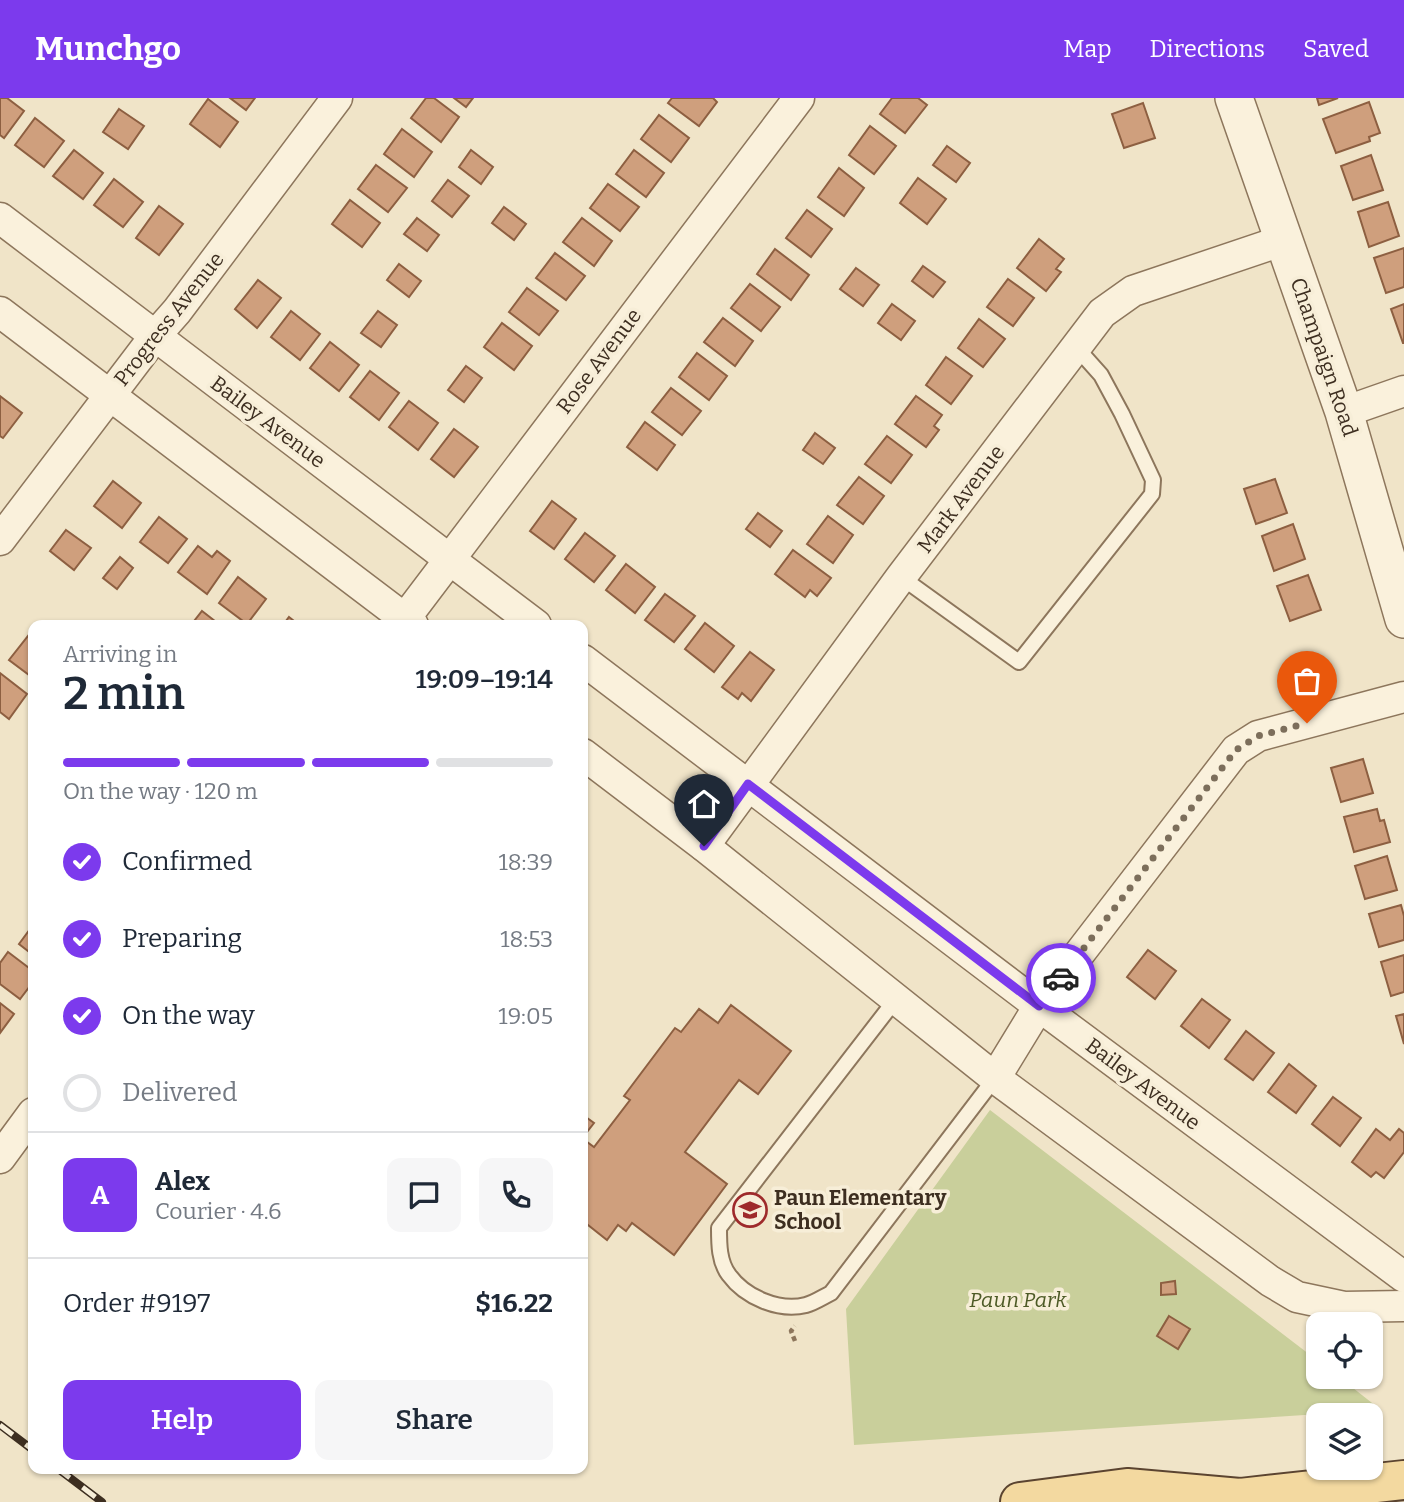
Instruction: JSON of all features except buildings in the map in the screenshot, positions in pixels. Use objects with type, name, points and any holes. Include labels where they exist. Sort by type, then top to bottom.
[{"type":"main road","points":[[1020,1502],[1127,1488],[1234,1500],[1388,1488]]},
{"type":"street","name":"Progress Avenue","points":[[0,540],[337,98]]},
{"type":"street","name":"Rose Avenue","points":[[408,620],[449,560],[799,98]]},
{"type":"street","name":"Champaign Road","points":[[1234,98],[1344,412],[1404,619]]},
{"type":"street","name":"Bailey Avenue","points":[[0,218],[529,620]]},
{"type":"street","name":"Mark Avenue","points":[[704,846],[901,577],[1102,313],[1133,291],[1284,240]]},
{"type":"street","points":[[0,312],[402,620]]},
{"type":"street","points":[[1344,412],[1404,391]]},
{"type":"street","name":"Bailey Avenue","points":[[588,664],[1039,1006],[1404,1277]]},
{"type":"street","points":[[995,1078],[1039,1006],[1236,750],[1258,736],[1404,697]]},
{"type":"street","points":[[588,758],[704,846],[995,1078],[1270,1281],[1297,1297],[1344,1307],[1404,1306]]},
{"type":"street","points":[[0,1158],[28,1120]]},
{"type":"lane","points":[[901,577],[1019,662],[1152,494],[1153,480],[1122,414],[1101,375],[1076,347]]},
{"type":"lane","points":[[896,999],[719,1228],[720,1254],[728,1274],[750,1295],[768,1303],[807,1305],[831,1293],[995,1078]]},
{"type":"green space","name":"Paun Park","points":[[990,1110],[1306,1352],[1306,1389],[1354,1389],[1372,1403],[1306,1403],[1306,1415],[854,1445],[846,1309]]},
{"type":"railway","points":[[0,1425],[28,1446]]},
{"type":"railway","points":[[65,1474],[102,1502]]},
{"type":"way so far","points":[[1061,978],[1236,750],[1258,736],[1307,723]]},
{"type":"place","name":"Paun Elementary School","points":[[750,1210]]},
{"type":"route","points":[[704,846],[748,784],[1039,1006],[1061,978]]}]
